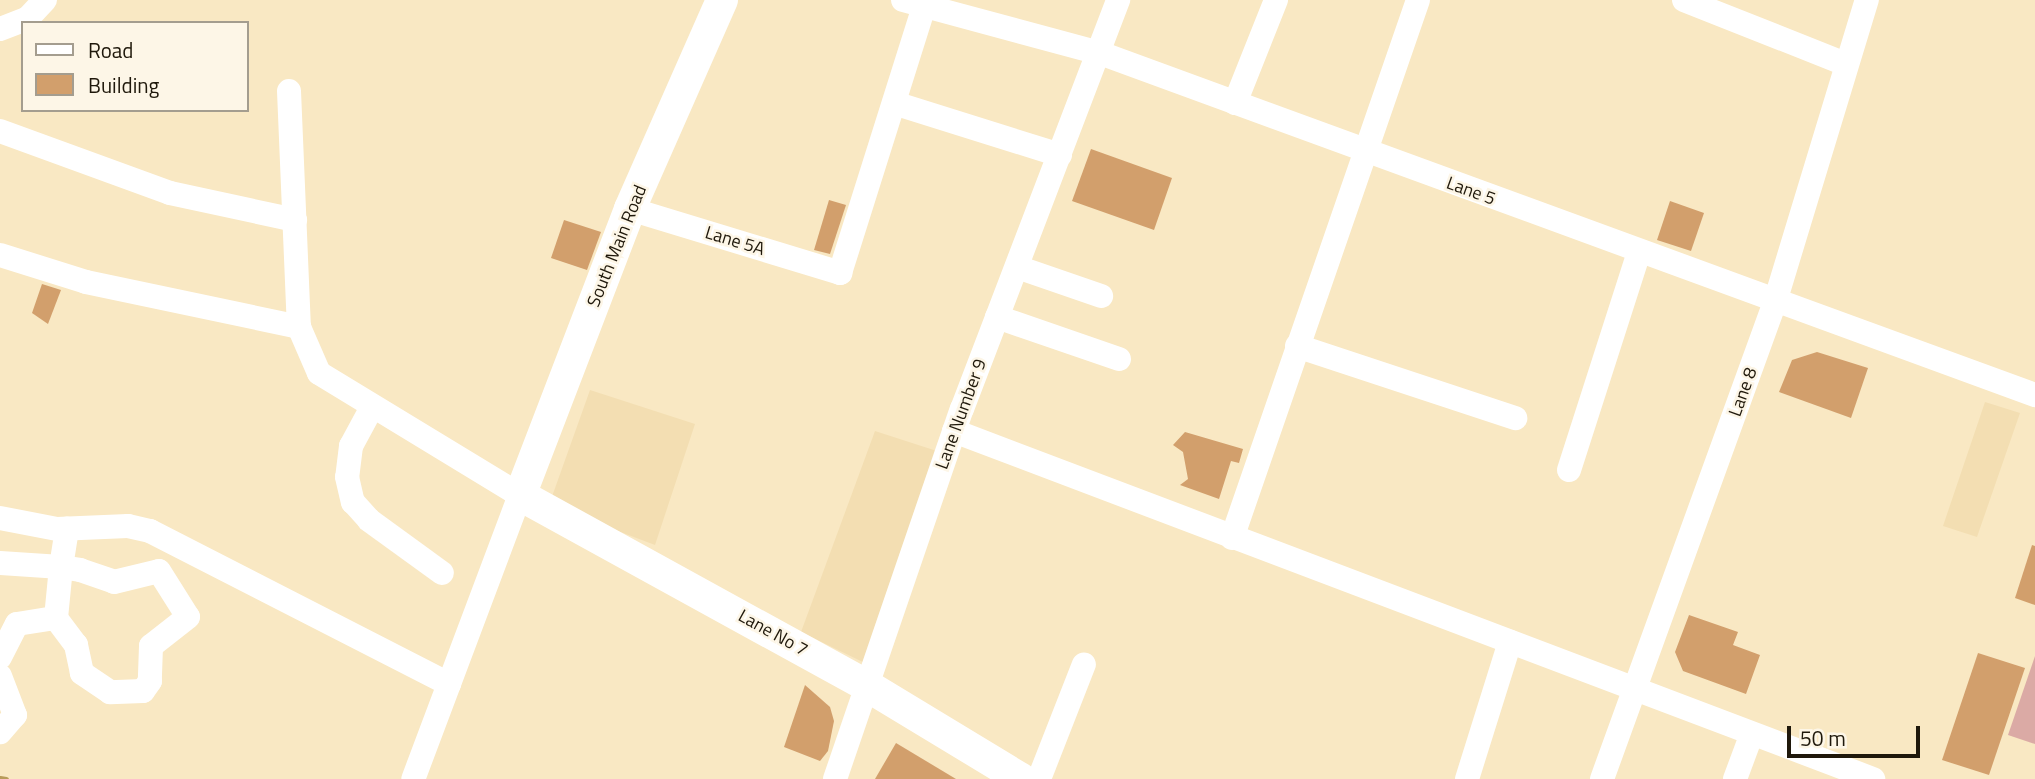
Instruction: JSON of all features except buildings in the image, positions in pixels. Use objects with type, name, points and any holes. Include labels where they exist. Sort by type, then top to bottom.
[{"type":"main road","name":"South Main Road","points":[[520,495],[630,209],[722,0]]},
{"type":"main road","name":"Lane No 7","points":[[520,495],[866,685],[1021,779]]},
{"type":"street","points":[[0,29],[28,18],[45,0]]},
{"type":"street","name":"Lane Number 9","points":[[835,779],[954,431],[1118,0]]},
{"type":"street","points":[[1235,103],[1276,0]]},
{"type":"street","points":[[1232,538],[1363,152],[1418,0]]},
{"type":"street","points":[[1684,0],[1846,64]]},
{"type":"street","name":"Lane 8","points":[[1602,779],[1775,302],[1867,0]]},
{"type":"street","points":[[913,3],[894,103],[1060,155]]},
{"type":"street","name":"Lane 5","points":[[913,3],[1100,53],[1363,152],[2035,395]]},
{"type":"street","points":[[289,91],[299,327],[319,373],[371,409],[520,495],[413,779]]},
{"type":"street","name":"Lane 5A","points":[[630,209],[840,272],[894,103]]},
{"type":"street","points":[[0,131],[170,193],[295,220]]},
{"type":"street","points":[[1569,470],[1639,252]]},
{"type":"street","points":[[0,255],[98,285],[299,327]]},
{"type":"street","points":[[1017,268],[1101,296]]},
{"type":"street","points":[[998,317],[1119,359]]},
{"type":"street","points":[[1297,346],[1515,418]]},
{"type":"street","points":[[371,409],[351,446],[347,477],[353,502],[369,520],[442,573]]},
{"type":"street","points":[[954,431],[1232,538],[1636,687],[1751,736],[1873,779]]},
{"type":"street","points":[[0,518],[67,528],[128,526],[150,531],[449,684]]},
{"type":"street","points":[[0,563],[61,567],[114,582],[159,571],[188,617],[151,646],[148,687],[110,692],[82,673],[76,645],[56,618],[61,567],[67,528]]},
{"type":"street","points":[[0,657],[17,624],[56,618]]},
{"type":"street","points":[[1467,779],[1510,642]]},
{"type":"street","points":[[1039,779],[1084,664]]},
{"type":"street","points":[[0,676],[15,715],[0,732]]},
{"type":"street","points":[[1735,779],[1751,736]]},
{"type":"shaded area","points":[[590,390],[695,424],[655,545],[549,505]]},
{"type":"shaded area","points":[[1985,402],[2020,413],[1977,537],[1943,526]]},
{"type":"shaded area","points":[[875,431],[943,453],[869,665],[801,632]]},
{"type":"shaded area","points":[[2035,656],[2035,744],[2008,735]]},
{"type":"waterway","points":[[0,778],[6,779]]}]
